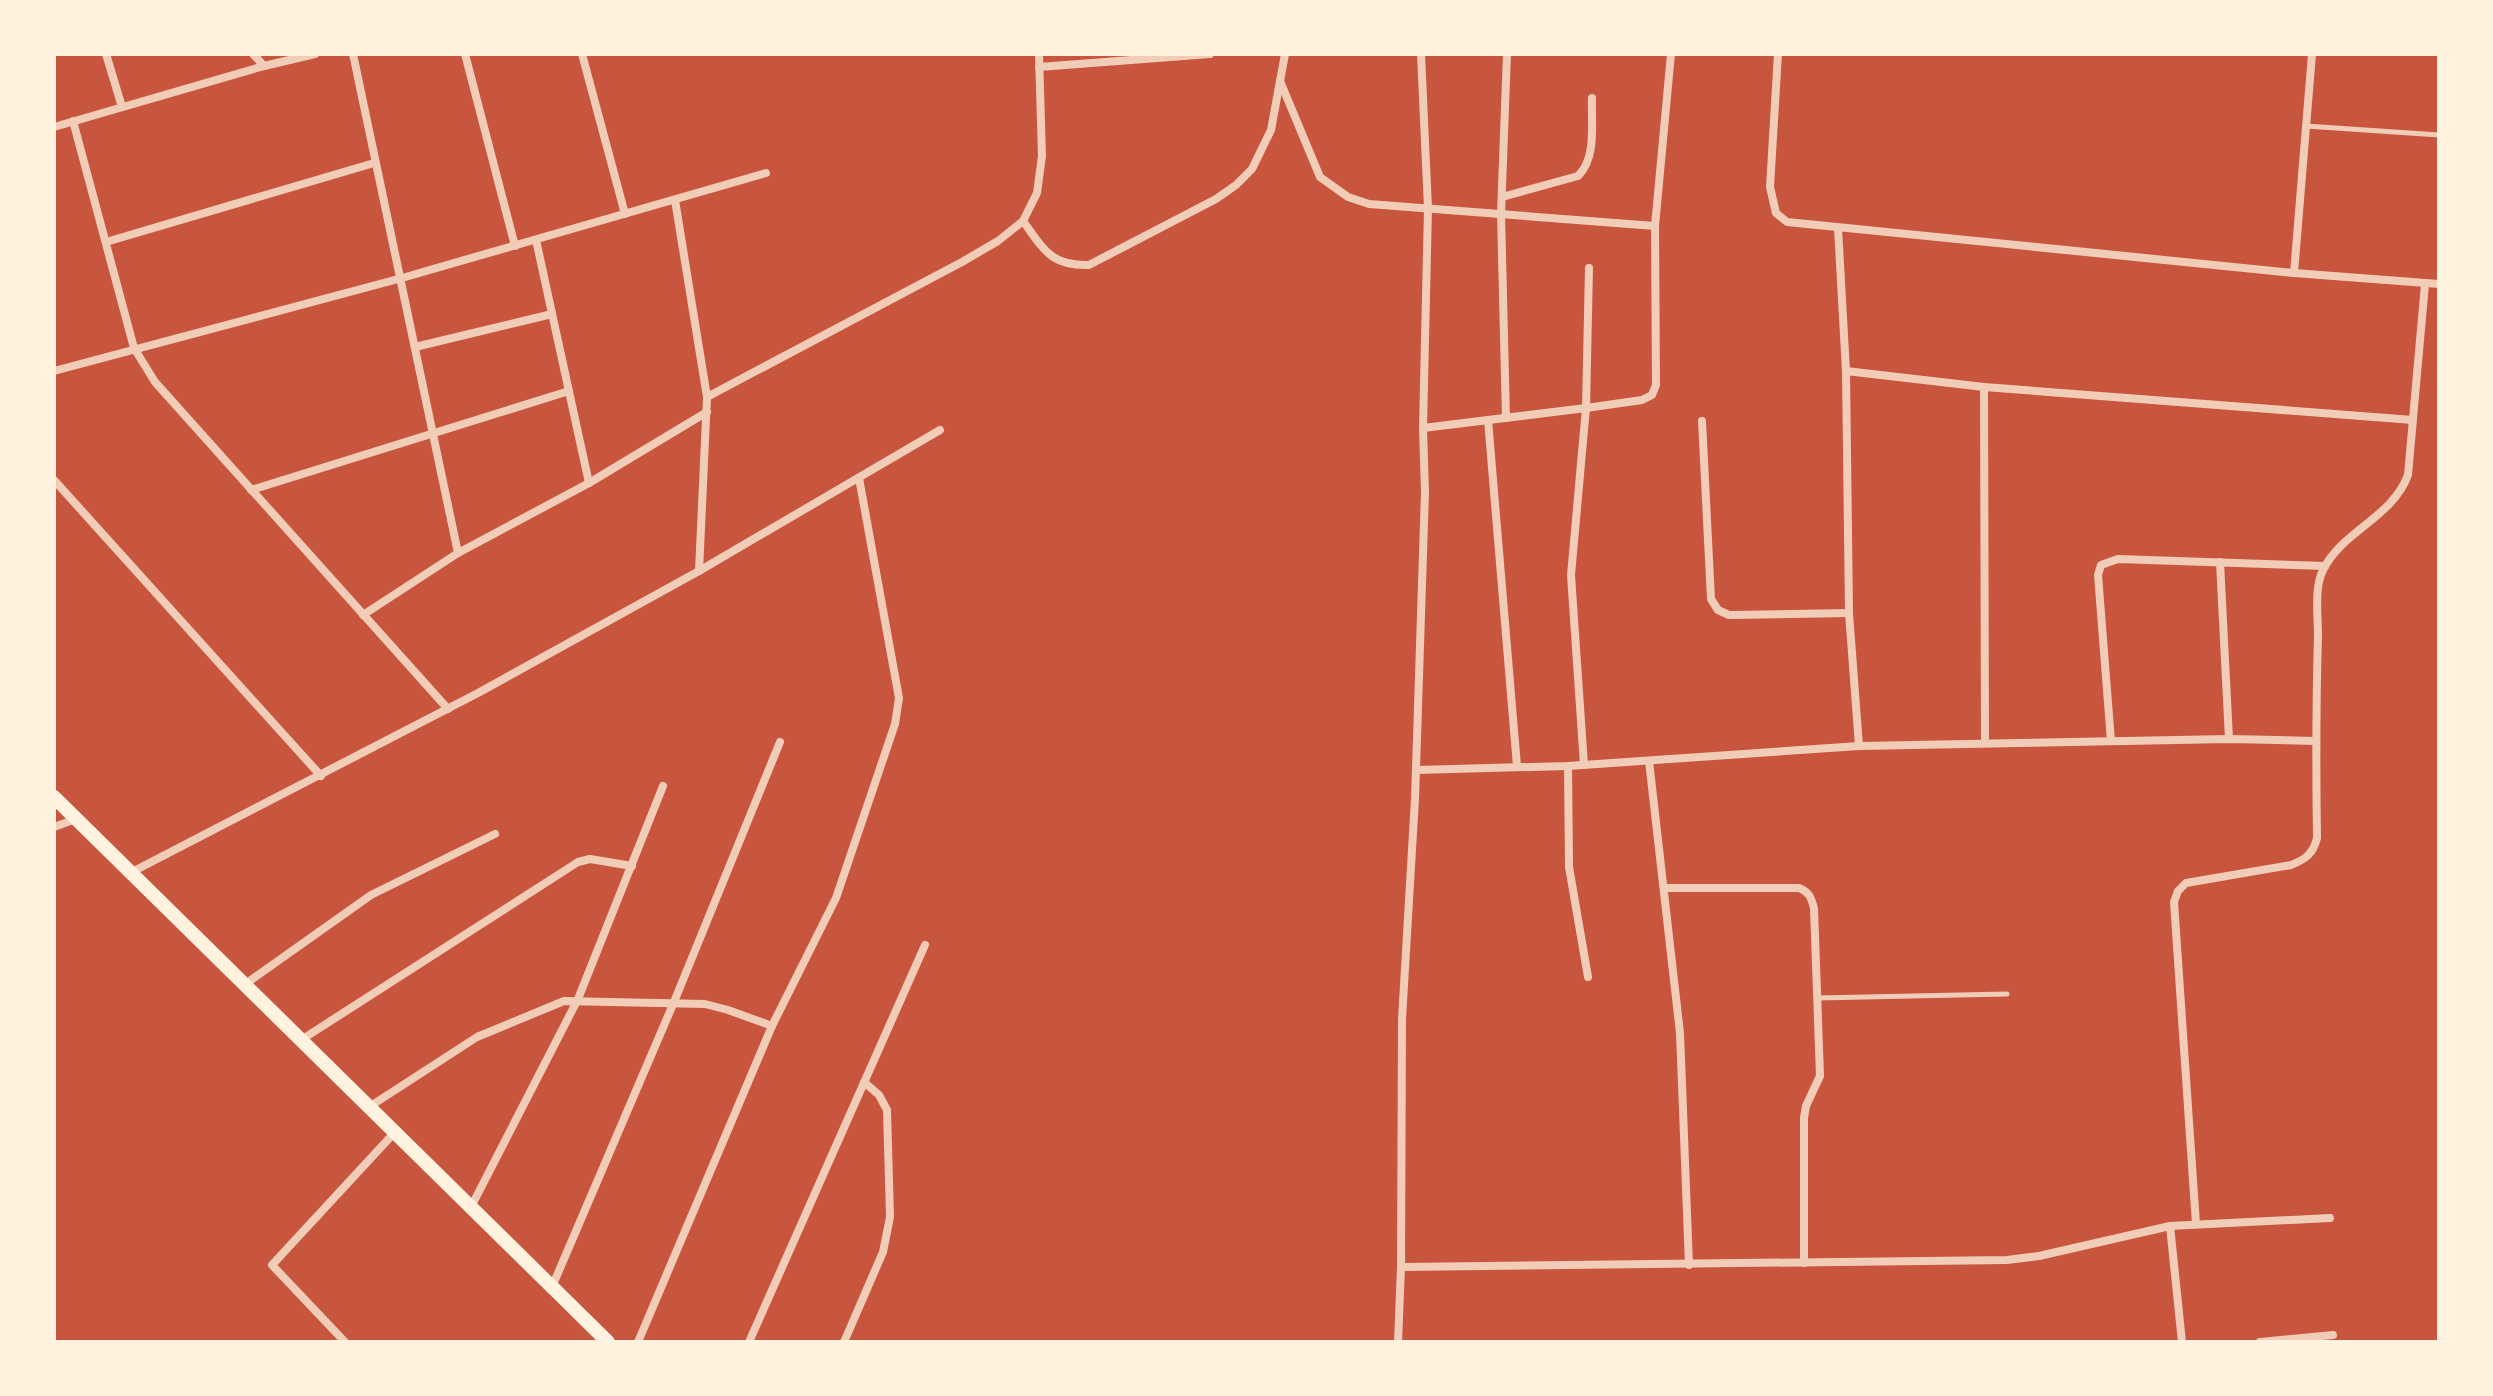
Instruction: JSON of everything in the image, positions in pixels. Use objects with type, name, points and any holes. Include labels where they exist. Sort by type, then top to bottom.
[{"type":"main road","points":[[54,797],[608,1342]]},
{"type":"street","points":[[106,54],[122,107]]},
{"type":"street","points":[[253,54],[264,66]]},
{"type":"street","points":[[54,127],[315,54]]},
{"type":"street","points":[[353,54],[458,553]]},
{"type":"street","points":[[465,54],[515,246]]},
{"type":"street","points":[[582,54],[625,214]]},
{"type":"street","points":[[707,397],[962,262],[998,241],[1023,221],[1037,193],[1042,156],[1039,54]]},
{"type":"street","points":[[1039,67],[1210,54]]},
{"type":"street","points":[[1023,221],[1043,249],[1066,265],[1089,265],[1216,199],[1252,169],[1264,149],[1271,130],[1285,54]]},
{"type":"street","points":[[1398,1342],[1402,1019],[1416,770],[1425,492],[1423,428],[1428,208],[1421,54]]},
{"type":"street","points":[[1506,418],[1501,214],[1507,54]]},
{"type":"street","points":[[1423,428],[1642,400],[1652,395],[1656,385],[1655,226],[1671,54]]},
{"type":"street","points":[[1778,54],[1770,187],[1776,213],[1787,222],[2294,273],[2439,284]]},
{"type":"street","points":[[2294,273],[2312,54]]},
{"type":"street","points":[[1280,80],[1320,177],[1357,201],[1655,226]]},
{"type":"street","points":[[1502,197],[1578,176],[1584,171],[1590,156],[1592,98]]},
{"type":"street","points":[[73,121],[134,348],[155,382],[448,709]]},
{"type":"street","points":[[106,242],[374,163]]},
{"type":"street","points":[[54,371],[402,278],[766,173]]},
{"type":"street","points":[[675,200],[707,397],[699,571]]},
{"type":"street","points":[[1838,228],[1846,371],[1849,613],[1859,746]]},
{"type":"street","points":[[536,240],[589,483]]},
{"type":"street","points":[[1584,765],[1571,575],[1586,408],[1589,268]]},
{"type":"street","points":[[2196,1224],[2174,902],[2178,891],[2186,883],[2291,865],[2305,860],[2314,850],[2317,838],[2315,741],[2319,580],[2333,555],[2393,502],[2403,489],[2408,475],[2425,284]]},
{"type":"street","points":[[415,347],[552,314]]},
{"type":"street","points":[[1846,371],[1984,387],[2413,420]]},
{"type":"street","points":[[1984,387],[1985,743]]},
{"type":"street","points":[[251,490],[569,391]]},
{"type":"street","points":[[363,615],[458,553],[589,483],[707,412]]},
{"type":"street","points":[[1488,420],[1517,766]]},
{"type":"street","points":[[1702,421],[1711,599],[1718,610],[1729,615],[1849,613]]},
{"type":"street","points":[[129,873],[448,709],[699,571],[940,430]]},
{"type":"street","points":[[638,1342],[772,1026],[836,898],[898,711],[899,698],[859,478]]},
{"type":"street","points":[[54,480],[321,776]]},
{"type":"street","points":[[2111,741],[2098,575],[2101,565],[2118,559],[2325,566]]},
{"type":"street","points":[[2220,562],[2229,739]]},
{"type":"street","points":[[1416,770],[1568,766],[1859,746],[2229,739],[2315,741]]},
{"type":"street","points":[[552,1287],[674,1002],[780,742]]},
{"type":"street","points":[[1649,761],[1680,1033],[1689,1265]]},
{"type":"street","points":[[1568,766],[1569,867],[1588,977]]},
{"type":"street","points":[[471,1207],[578,999],[663,786]]},
{"type":"street","points":[[54,827],[76,819]]},
{"type":"street","points":[[244,985],[371,895],[495,834]]},
{"type":"street","points":[[301,1040],[578,862],[590,859],[632,866]]},
{"type":"street","points":[[1664,888],[1799,888],[1807,891],[1814,908],[1820,1076],[1806,1106],[1804,1118],[1804,1263]]},
{"type":"street","points":[[749,1342],[925,945]]},
{"type":"street","points":[[369,1107],[477,1037],[554,1003],[578,999],[674,1002],[717,1007],[772,1026]]},
{"type":"street","points":[[844,1342],[883,1252],[890,1217],[887,1110],[879,1095],[864,1082]]},
{"type":"street","points":[[345,1342],[272,1265],[395,1132]]},
{"type":"street","points":[[1401,1267],[2022,1260],[2170,1226],[2330,1218]]},
{"type":"street","points":[[2170,1226],[2182,1342]]},
{"type":"street","points":[[2260,1342],[2333,1335]]},
{"type":"lane","points":[[2306,126],[2439,135]]},
{"type":"lane","points":[[1817,998],[2007,994]]}]
